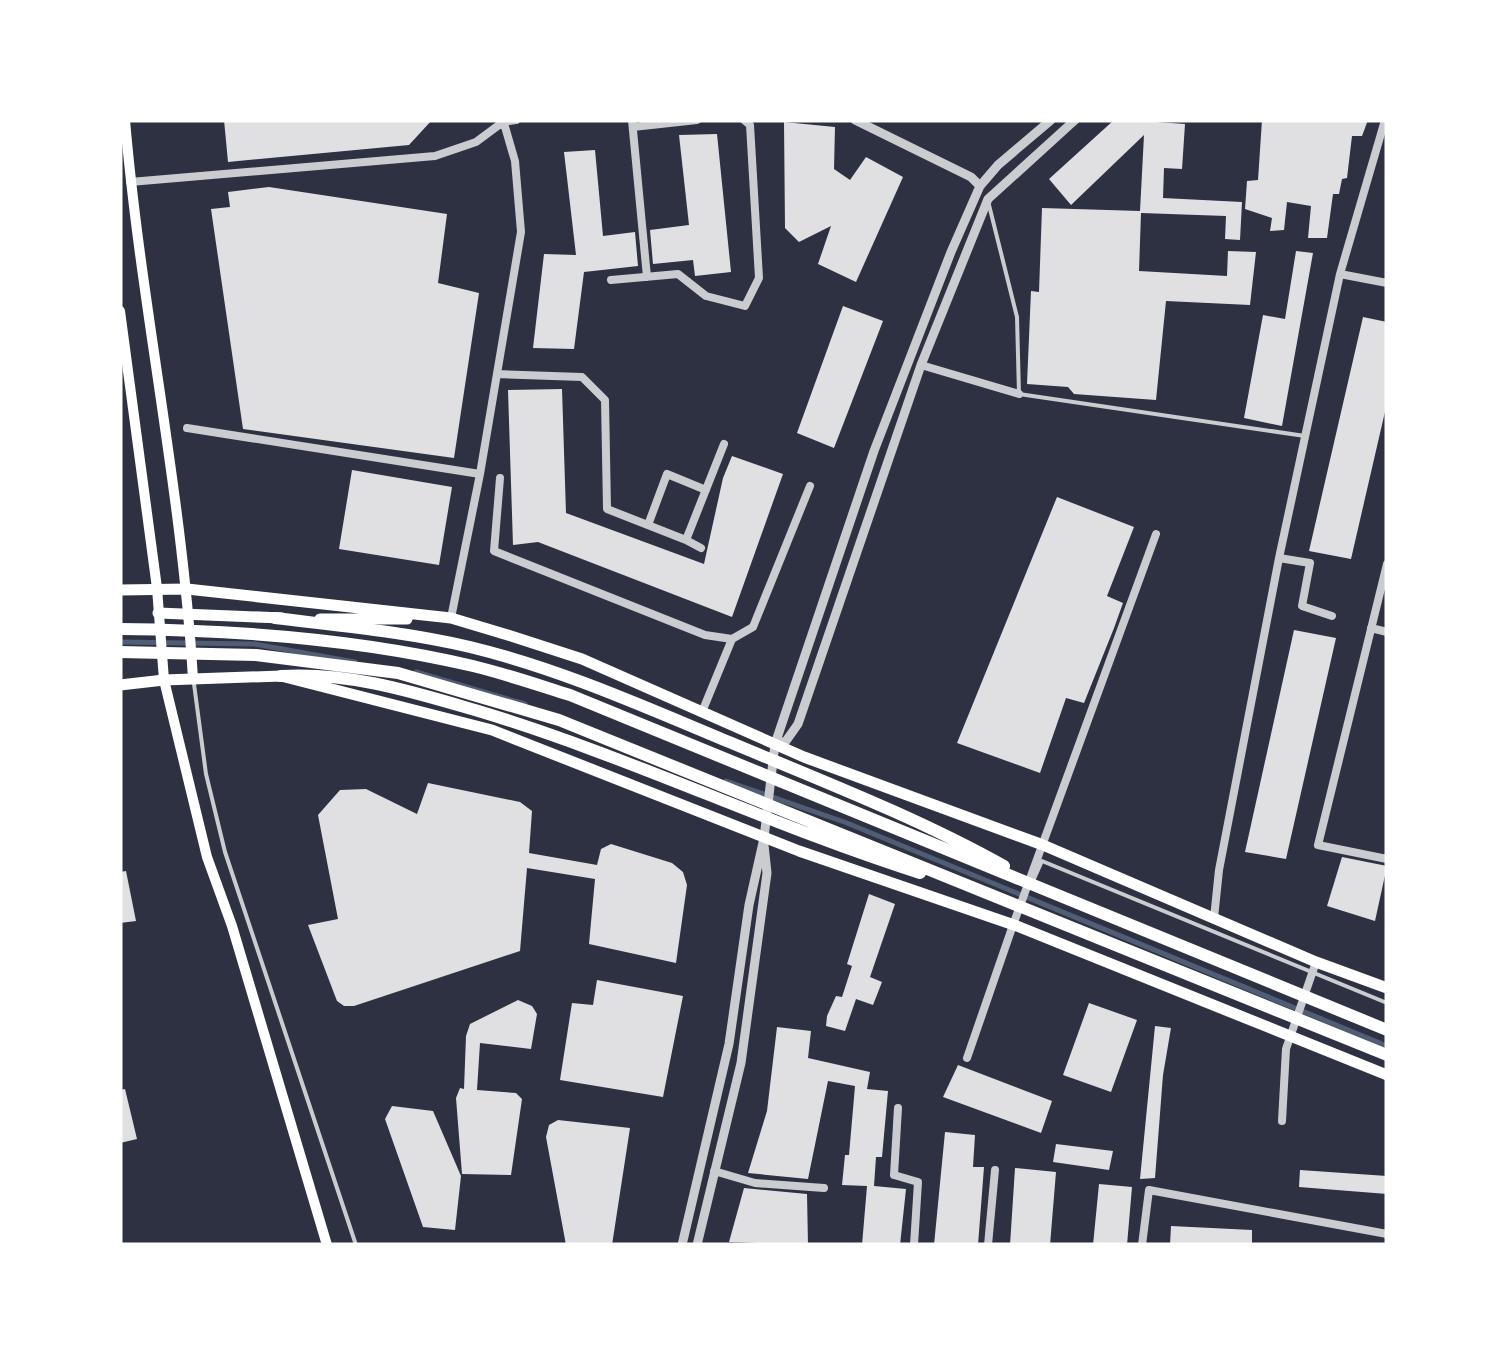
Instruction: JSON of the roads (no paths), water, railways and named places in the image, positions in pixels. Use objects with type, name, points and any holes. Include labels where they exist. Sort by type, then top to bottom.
[{"type":"highway","points":[[274,618],[470,648],[586,683],[969,846],[1054,894]]},
{"type":"highway","points":[[120,629],[260,634],[474,666],[570,695],[1387,1030]]},
{"type":"highway","points":[[120,652],[256,656],[416,678],[559,720],[758,802],[1024,901],[1387,1055]]},
{"type":"highway","points":[[281,676],[320,674],[385,684],[552,733],[880,860],[1024,901]]},
{"type":"main road","points":[[125,120],[130,182],[169,440],[187,589],[193,679]]},
{"type":"main road","points":[[120,311],[157,588],[164,680],[207,857],[232,926],[325,1244]]},
{"type":"main road","points":[[120,590],[187,589],[451,618],[582,658],[775,744],[1043,845],[1214,918],[1314,968],[1387,988]]},
{"type":"main road","points":[[159,617],[188,613],[274,618],[451,618]]},
{"type":"main road","points":[[120,685],[281,676],[492,730],[764,838],[1015,925],[1387,1074]]},
{"type":"street","points":[[130,182],[435,156],[476,142],[503,121],[516,120]]},
{"type":"street","points":[[648,277],[633,124],[697,120]]},
{"type":"street","points":[[612,280],[678,274],[706,296],[744,306],[759,278],[750,125],[744,120]]},
{"type":"street","points":[[855,120],[971,177],[980,186]]},
{"type":"street","points":[[682,1245],[729,1044],[749,905],[764,838],[775,744],[874,450],[980,186],[1052,120]]},
{"type":"street","points":[[775,744],[786,741],[798,724],[921,365],[988,199],[1074,120]]},
{"type":"street","points":[[1214,918],[1219,870],[1304,436],[1340,274],[1385,120]]},
{"type":"street","points":[[451,618],[521,232],[515,161],[503,121]]},
{"type":"street","points":[[1340,274],[1387,282]]},
{"type":"street","points":[[921,365],[1019,394]]},
{"type":"street","points":[[497,374],[582,377],[605,400],[607,509],[700,548]]},
{"type":"street","points":[[186,428],[480,474]]},
{"type":"street","points":[[686,540],[724,444]]},
{"type":"street","points":[[648,525],[667,474],[706,490]]},
{"type":"street","points":[[500,478],[494,551],[706,636],[732,639],[753,627],[810,486]]},
{"type":"street","points":[[967,1058],[1156,534]]},
{"type":"street","points":[[1278,558],[1310,563],[1302,606],[1332,616]]},
{"type":"street","points":[[1387,564],[1318,845],[1387,859]]},
{"type":"street","points":[[1371,628],[1387,632]]},
{"type":"street","points":[[702,712],[732,639]]},
{"type":"street","points":[[697,1245],[741,1063],[768,873],[764,838]]},
{"type":"street","points":[[1282,1122],[1286,1049],[1314,968]]},
{"type":"street","points":[[898,1108],[894,1174],[918,1182],[914,1245]]},
{"type":"street","points":[[988,1245],[995,1170]]},
{"type":"street","points":[[714,1172],[756,1183],[824,1188]]},
{"type":"street","points":[[1142,1245],[1149,1190],[1387,1234]]},
{"type":"lane","points":[[988,199],[1017,317],[1019,394],[1304,436]]},
{"type":"lane","points":[[193,679],[206,774],[225,852],[356,1245]]},
{"type":"lane","points":[[1032,879],[1042,861],[1314,968],[1387,1003]]},
{"type":"waterway","points":[[120,642],[254,644],[355,662]]},
{"type":"waterway","points":[[416,672],[525,704]]},
{"type":"waterway","points":[[726,781],[847,823],[1387,1046]]}]
